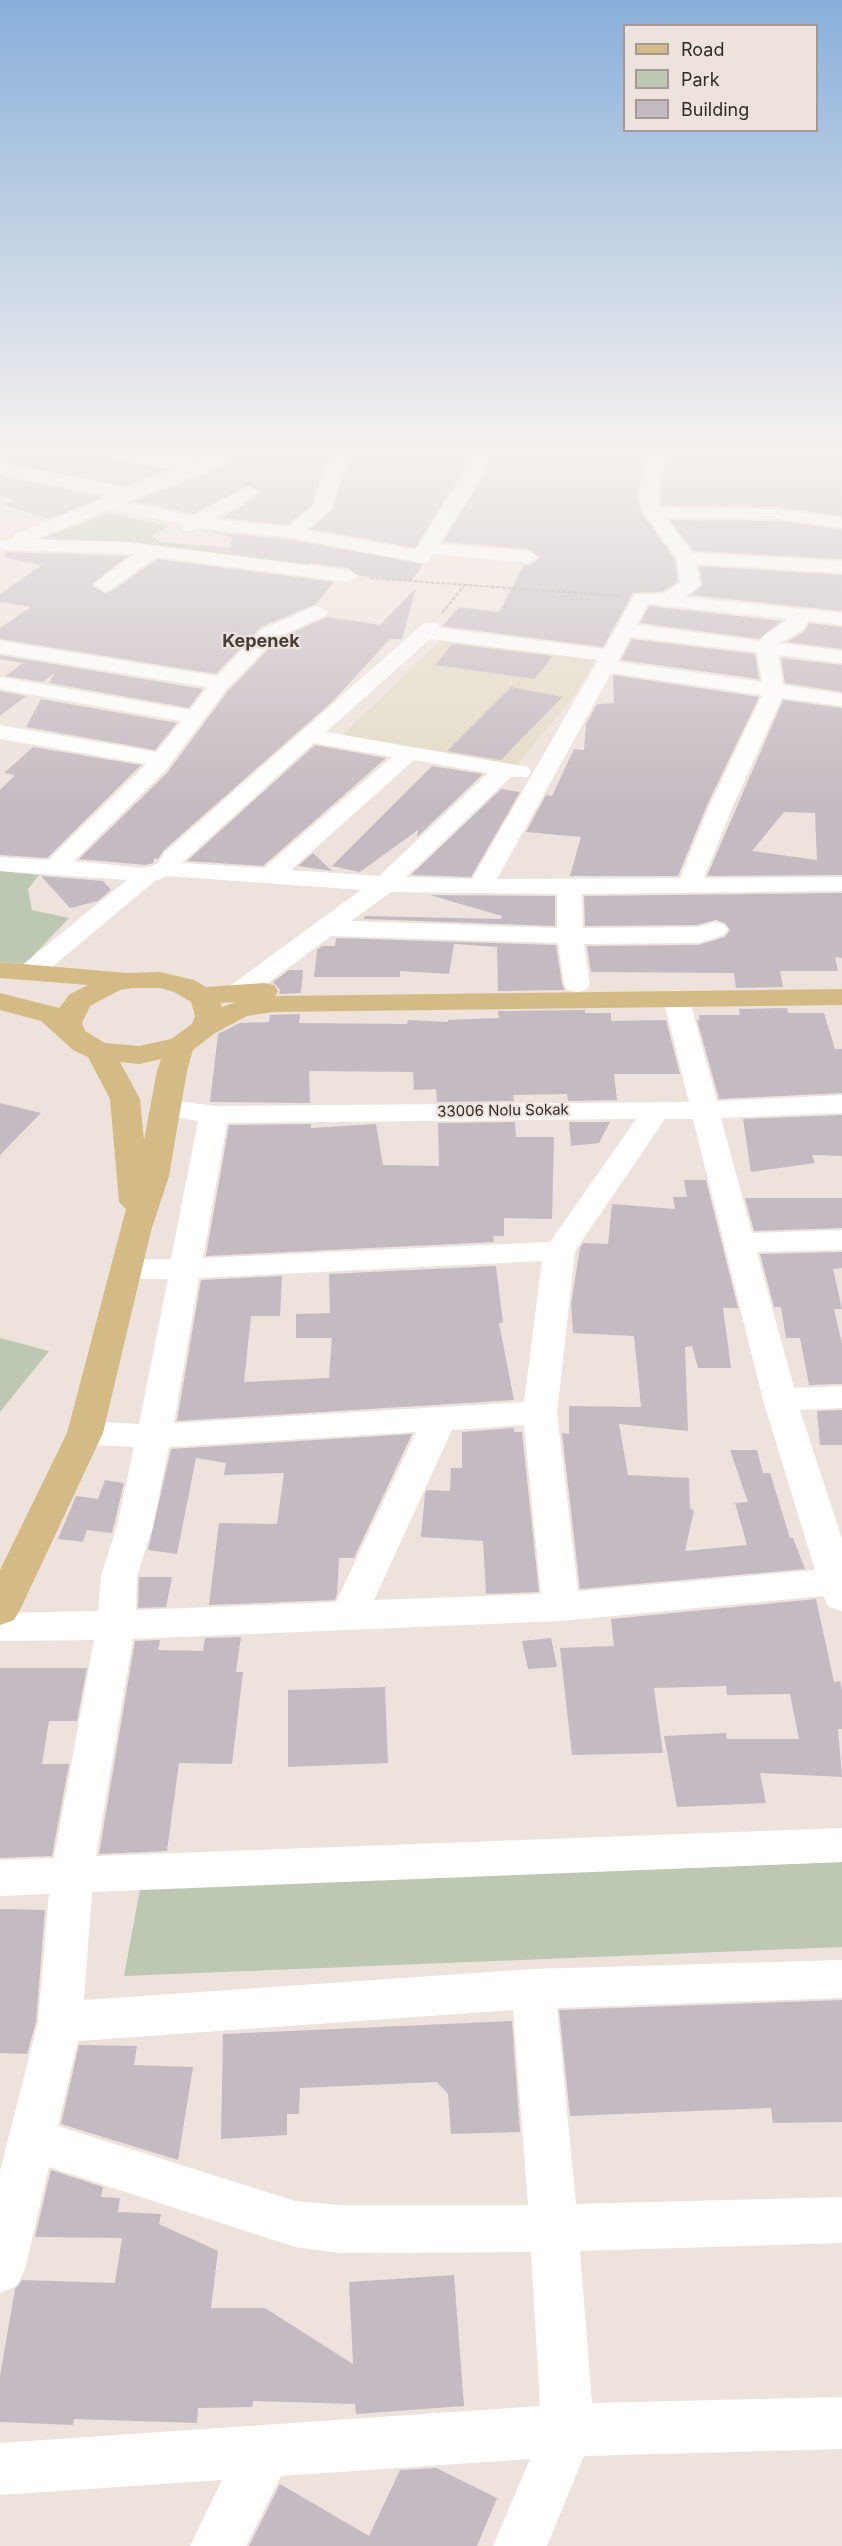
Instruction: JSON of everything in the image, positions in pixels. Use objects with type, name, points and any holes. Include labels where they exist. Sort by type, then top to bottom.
[{"type":"main road","points":[[0,969],[168,982],[184,986],[201,996],[208,1006],[209,1016],[205,1027]]},
{"type":"main road","points":[[72,1034],[68,1023],[70,1011],[80,1000],[112,983],[134,980]]},
{"type":"main road","points":[[201,996],[240,992],[577,984],[842,981]]},
{"type":"main road","points":[[0,1001],[51,1015],[83,1044],[99,1051],[140,1055],[180,1046],[195,1037],[205,1027],[240,1009],[273,1004],[842,997]]},
{"type":"main road","points":[[0,1610],[85,1433],[135,1231],[153,1176],[165,1108],[180,1046]]},
{"type":"main road","points":[[99,1051],[125,1099],[135,1181],[135,1231]]},
{"type":"street","points":[[104,585],[130,567]]},
{"type":"street","points":[[276,567],[348,576]]},
{"type":"street","points":[[667,600],[690,585],[687,567]]},
{"type":"street","points":[[480,888],[546,774],[642,598],[842,619]]},
{"type":"street","points":[[55,867],[162,760],[221,683],[270,633],[318,612]]},
{"type":"street","points":[[689,885],[721,806],[774,691],[766,647],[775,636],[797,625],[801,613]]},
{"type":"street","points":[[30,972],[174,857],[428,629],[774,691],[842,700]]},
{"type":"street","points":[[626,630],[842,657]]},
{"type":"street","points":[[0,647],[221,683]]},
{"type":"street","points":[[0,683],[195,717]]},
{"type":"street","points":[[0,732],[162,760]]},
{"type":"street","points":[[311,735],[505,770],[546,774]]},
{"type":"street","points":[[270,876],[409,753]]},
{"type":"street","points":[[240,992],[385,884],[505,770]]},
{"type":"street","points":[[0,864],[480,888],[842,884]]},
{"type":"street","points":[[569,886],[570,936],[577,984]]},
{"type":"street","points":[[328,928],[570,936],[698,935],[715,930]]},
{"type":"street","points":[[0,1627],[116,1625],[561,1607],[840,1586],[780,1400],[676,998]]},
{"type":"street","name":"33006 Nolu Sokak","points":[[165,1108],[214,1115],[706,1110],[842,1104]]},
{"type":"street","points":[[561,1607],[540,1413],[559,1251],[658,1109]]},
{"type":"street","points":[[0,2269],[60,2022],[72,1875],[116,1625],[119,1576],[135,1526],[154,1436],[183,1269],[214,1115]]},
{"type":"street","points":[[741,1243],[842,1240]]},
{"type":"street","points":[[126,1269],[183,1269],[559,1251]]},
{"type":"street","points":[[780,1400],[842,1396]]},
{"type":"street","points":[[85,1433],[154,1436],[540,1413]]},
{"type":"street","points":[[349,1615],[440,1420]]},
{"type":"street","points":[[0,1878],[842,1845]]},
{"type":"street","points":[[60,2022],[533,1989],[842,1979]]},
{"type":"street","points":[[520,2546],[568,2430],[554,2228],[533,1989]]},
{"type":"street","points":[[31,2139],[295,2224],[340,2229],[554,2228],[842,2220]]},
{"type":"street","points":[[0,2469],[568,2430],[842,2422]]},
{"type":"street","points":[[217,2546],[266,2450]]},
{"type":"path","points":[[348,576],[642,598]]},
{"type":"path","points":[[428,629],[465,585]]},
{"type":"shaded area","points":[[440,641],[596,659],[575,695],[516,766],[342,735]]},
{"type":"green space","points":[[0,871],[39,875],[28,889],[32,910],[69,918],[25,964],[0,962]]},
{"type":"green space","points":[[0,1338],[49,1351],[0,1412]]},
{"type":"green space","points":[[842,1862],[842,1947],[124,1976],[140,1889]]},
{"type":"building","points":[[39,567],[114,567],[92,584],[93,587],[105,593],[112,591],[146,567],[217,567],[334,582],[316,604],[261,627],[216,674],[0,639],[0,628],[31,607],[0,602],[0,594]]},
{"type":"building","points":[[339,567],[422,567],[411,581],[360,576],[348,568]]},
{"type":"building","points":[[523,567],[676,567],[678,582],[662,592],[633,593],[603,647],[442,626],[459,607],[499,612]]},
{"type":"building","points":[[699,567],[842,575],[842,611],[691,595],[702,585]]},
{"type":"building","points":[[416,588],[402,639],[390,639],[333,701],[164,850],[158,859],[154,858],[153,863],[146,865],[79,859],[167,773],[228,691],[278,639],[327,617],[380,625]]},
{"type":"building","points":[[649,606],[782,621],[759,639],[640,623]]},
{"type":"building","points":[[809,623],[842,627],[842,649],[787,642],[805,631]]},
{"type":"building","points":[[632,639],[755,654],[759,679],[621,660]]},
{"type":"building","points":[[452,644],[552,656],[535,679],[435,665]]},
{"type":"building","points":[[0,655],[203,689],[189,708],[49,683],[55,672],[43,682],[5,676],[23,663],[0,659]]},
{"type":"building","points":[[781,658],[842,665],[842,692],[785,683]]},
{"type":"building","points":[[613,675],[759,697],[707,805],[678,876],[570,876],[581,837],[526,832],[546,795],[552,796],[574,749],[584,750],[586,724],[597,704],[614,703]]},
{"type":"building","points":[[511,687],[562,697],[501,760],[447,751]]},
{"type":"building","points":[[0,691],[26,696],[0,716]]},
{"type":"building","points":[[41,699],[177,723],[155,750],[26,727]]},
{"type":"building","points":[[783,700],[842,708],[842,875],[707,876]],"holes":[[[784,812],[815,813],[817,860],[752,851]]]},
{"type":"building","points":[[315,745],[386,758],[263,866],[187,861]]},
{"type":"building","points":[[33,747],[141,765],[47,858],[0,855],[0,790],[15,775],[4,773]]},
{"type":"building","points":[[432,766],[483,774],[417,837],[418,830],[360,872],[332,866]]},
{"type":"building","points":[[501,789],[520,792],[471,877],[411,875]]},
{"type":"building","points":[[313,853],[332,871],[298,866]]},
{"type":"building","points":[[41,876],[103,881],[111,890],[98,901],[70,908]]},
{"type":"building","points":[[842,893],[842,958],[835,957],[838,971],[780,971],[783,987],[736,988],[734,973],[591,972],[587,946],[698,945],[725,937],[730,930],[725,923],[716,920],[697,925],[585,926],[584,896]]},
{"type":"building","points":[[430,895],[555,896],[555,926],[364,919],[365,916],[501,919],[502,916]]},
{"type":"building","points":[[336,938],[556,945],[565,990],[498,991],[497,947],[454,944],[449,974],[400,971],[400,977],[314,977],[317,950],[322,946],[335,946]]},
{"type":"building","points":[[289,970],[303,970],[301,993],[279,994],[280,990],[273,982]]},
{"type":"building","points":[[787,1008],[788,1013],[824,1013],[835,1049],[842,1049],[842,1093],[719,1099],[697,1020],[700,1020],[699,1015],[740,1015],[739,1009]]},
{"type":"building","points":[[585,1010],[585,1013],[611,1013],[611,1021],[666,1020],[680,1074],[614,1074],[617,1100],[568,1101],[567,1094],[513,1095],[514,1101],[437,1102],[436,1089],[414,1090],[413,1072],[309,1071],[310,1103],[210,1102],[218,1034],[240,1023],[269,1022],[270,1015],[300,1014],[299,1023],[407,1024],[408,1020],[448,1022],[448,1020],[499,1018],[498,1011]]},
{"type":"building","points":[[0,1103],[41,1113],[0,1155]]},
{"type":"building","points":[[842,1115],[842,1156],[812,1155],[815,1163],[751,1172],[743,1119]]},
{"type":"building","points":[[515,1122],[516,1137],[554,1137],[552,1219],[504,1218],[504,1236],[493,1236],[494,1242],[206,1256],[229,1125],[311,1124],[311,1128],[376,1124],[383,1165],[439,1166],[438,1123]]},
{"type":"building","points":[[569,1122],[610,1122],[599,1143],[571,1146]]},
{"type":"building","points":[[684,1180],[706,1180],[738,1308],[723,1308],[731,1368],[698,1368],[692,1346],[685,1347],[688,1431],[619,1424],[628,1475],[689,1478],[690,1509],[694,1510],[685,1551],[747,1545],[735,1503],[748,1502],[730,1450],[757,1450],[763,1473],[770,1473],[790,1538],[793,1538],[805,1569],[580,1589],[562,1433],[569,1434],[569,1406],[641,1407],[634,1336],[573,1333],[571,1304],[580,1248],[583,1243],[608,1244],[612,1204],[675,1209],[673,1197],[687,1197]]},
{"type":"building","points":[[745,1198],[842,1198],[842,1228],[754,1231]]},
{"type":"building","points":[[842,1252],[842,1268],[833,1269],[842,1309],[834,1309],[842,1344],[842,1384],[809,1385],[800,1338],[786,1338],[781,1307],[774,1307],[760,1254]]},
{"type":"building","points":[[496,1266],[503,1323],[499,1323],[514,1400],[177,1421],[201,1280],[282,1276],[280,1316],[251,1316],[244,1382],[329,1378],[332,1338],[296,1338],[296,1314],[330,1313],[329,1274]]},
{"type":"building","points":[[842,1410],[842,1445],[820,1445],[817,1411]]},
{"type":"building","points":[[514,1428],[514,1432],[522,1432],[539,1592],[486,1594],[483,1541],[421,1537],[425,1493],[427,1490],[450,1491],[451,1468],[462,1468],[462,1432]]},
{"type":"building","points":[[412,1434],[354,1558],[339,1558],[335,1600],[209,1605],[219,1523],[277,1524],[284,1473],[224,1475],[226,1463],[196,1458],[177,1554],[148,1550],[171,1449]]},
{"type":"building","points":[[105,1480],[124,1483],[112,1533],[87,1530],[83,1542],[58,1539],[76,1496],[98,1499]]},
{"type":"building","points":[[139,1577],[172,1577],[166,1607],[138,1608]]},
{"type":"building","points":[[816,1599],[834,1682],[840,1681],[842,1691],[842,1729],[838,1729],[842,1777],[760,1773],[766,1803],[677,1807],[664,1736],[726,1733],[727,1739],[799,1739],[790,1694],[727,1695],[726,1686],[654,1688],[663,1753],[572,1755],[560,1648],[614,1646],[611,1619]]},
{"type":"building","points":[[241,1637],[236,1672],[243,1672],[232,1764],[179,1763],[167,1851],[99,1854],[135,1641],[160,1640],[158,1650],[203,1651],[205,1638]]},
{"type":"building","points":[[551,1638],[557,1667],[528,1669],[522,1641]]},
{"type":"building","points":[[0,1668],[87,1668],[77,1721],[49,1721],[42,1764],[69,1764],[52,1856],[0,1858]]},
{"type":"building","points":[[385,1687],[388,1763],[288,1767],[288,1690]]},
{"type":"building","points":[[0,1909],[45,1910],[36,2022],[27,2054],[0,2053]]},
{"type":"building","points":[[842,2000],[842,2122],[773,2123],[771,2108],[570,2116],[559,2010]]},
{"type":"building","points":[[512,2021],[520,2132],[451,2134],[448,2094],[437,2082],[300,2088],[299,2114],[287,2114],[287,2135],[221,2139],[223,2034]]},
{"type":"building","points":[[79,2045],[137,2046],[134,2065],[193,2067],[178,2160],[61,2124]]},
{"type":"building","points":[[51,2170],[103,2187],[101,2197],[120,2198],[118,2212],[161,2214],[159,2224],[218,2251],[211,2308],[265,2308],[353,2364],[349,2282],[454,2275],[464,2406],[356,2414],[355,2404],[253,2401],[252,2407],[198,2408],[197,2423],[74,2419],[73,2425],[0,2422],[0,2376],[15,2289],[22,2280],[115,2283],[122,2238],[35,2237]]},
{"type":"building","points":[[436,2468],[497,2498],[477,2546],[249,2546],[280,2484],[369,2536],[400,2470]]},
{"type":"district","name":"Kepenek","points":[[261,642]]}]
